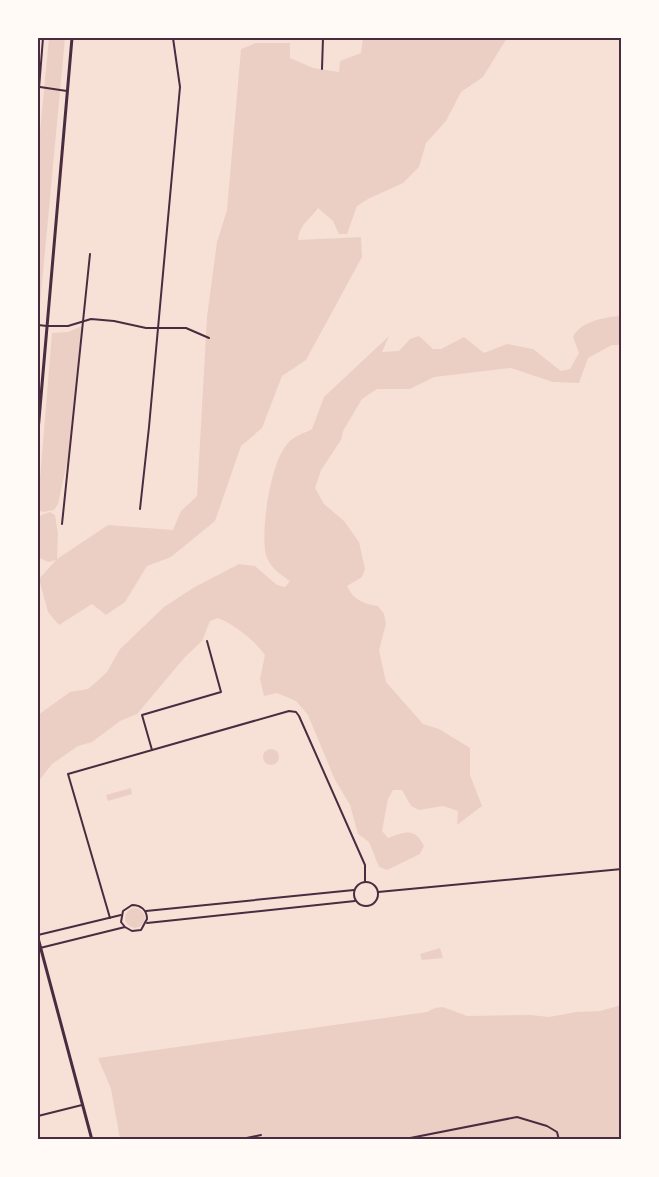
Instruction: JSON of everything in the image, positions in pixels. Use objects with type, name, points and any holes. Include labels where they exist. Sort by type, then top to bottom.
[{"type":"main road","points":[[38,431],[72,38]]},
{"type":"main road","points":[[38,939],[92,1140]]},
{"type":"street","points":[[38,102],[43,38]]},
{"type":"street","points":[[140,509],[180,87],[173,38]]},
{"type":"street","points":[[322,69],[323,38]]},
{"type":"street","points":[[38,87],[67,91]]},
{"type":"street","points":[[62,524],[90,254]]},
{"type":"street","points":[[38,325],[68,326],[91,319],[147,328],[186,328],[209,338]]},
{"type":"street","points":[[152,750],[142,715],[221,692],[207,641]]},
{"type":"street","points":[[110,918],[68,774],[289,711],[296,712],[364,865],[365,881]]},
{"type":"street","points":[[378,892],[621,869]]},
{"type":"street","points":[[40,948],[124,927],[137,931],[147,923],[355,901],[360,905],[370,906],[375,902],[378,892],[374,884],[365,881],[358,884],[354,890],[355,901]]},
{"type":"street","points":[[146,911],[354,890]]},
{"type":"street","points":[[124,927],[121,915],[127,907],[132,905],[142,907],[146,911],[147,923]]},
{"type":"street","points":[[38,939],[121,915]]},
{"type":"street","points":[[38,1116],[82,1105]]},
{"type":"street","points":[[400,1140],[517,1117],[547,1126],[557,1132],[559,1140]]},
{"type":"street","points":[[237,1140],[261,1135]]},
{"type":"shaded area","points":[[49,38],[65,38],[38,308],[38,152]]},
{"type":"shaded area","points":[[363,38],[507,38],[483,77],[461,92],[446,121],[426,143],[419,167],[403,183],[357,206],[347,234],[339,234],[333,221],[318,208],[303,226],[298,240],[361,237],[362,257],[306,360],[282,376],[262,428],[241,446],[215,521],[171,557],[147,566],[125,602],[106,615],[92,604],[59,625],[48,612],[39,579],[56,560],[48,562],[38,557],[38,520],[41,515],[50,512],[55,515],[58,534],[57,559],[108,525],[173,530],[181,511],[197,496],[207,317],[217,242],[227,210],[241,49],[256,43],[290,43],[290,58],[313,68],[339,72],[340,61],[361,53]]},
{"type":"shaded area","points":[[621,317],[621,345],[612,345],[588,358],[579,383],[553,382],[511,368],[434,377],[410,389],[377,389],[362,399],[343,431],[341,440],[321,470],[315,488],[324,504],[344,521],[359,542],[365,569],[362,577],[347,586],[356,598],[378,606],[384,614],[386,624],[379,650],[386,682],[423,724],[439,729],[470,748],[470,775],[482,806],[457,825],[458,811],[443,806],[419,810],[411,806],[402,790],[393,790],[388,799],[382,831],[388,838],[404,833],[413,834],[421,840],[424,846],[420,854],[387,870],[379,867],[369,842],[358,834],[350,805],[335,780],[308,715],[296,701],[277,693],[264,696],[260,679],[265,655],[244,634],[218,618],[210,621],[202,641],[185,657],[137,714],[120,721],[92,742],[78,746],[52,764],[38,782],[38,715],[70,692],[88,689],[94,684],[107,672],[120,649],[164,607],[193,588],[239,564],[255,566],[277,585],[285,587],[290,581],[270,564],[266,555],[265,530],[268,496],[277,464],[288,443],[312,429],[324,397],[389,336],[382,352],[399,351],[410,339],[419,336],[433,349],[441,349],[464,337],[484,353],[507,344],[533,349],[561,371],[570,369],[579,353],[573,337],[576,332],[586,324]]},
{"type":"shaded area","points":[[82,326],[68,458],[58,504],[54,510],[42,512],[38,509],[38,503],[52,333],[68,332]]},
{"type":"shaded area","points":[[271,749],[277,751],[279,757],[277,763],[271,765],[265,763],[263,757],[265,751]]},
{"type":"shaded area","points":[[131,788],[132,794],[108,801],[106,795]]},
{"type":"shaded area","points":[[131,908],[139,908],[145,914],[145,922],[139,928],[131,928],[125,922],[125,914]]},
{"type":"shaded area","points":[[440,948],[443,958],[422,960],[420,954]]},
{"type":"shaded area","points":[[621,1006],[621,1139],[120,1139],[111,1089],[98,1058],[427,1012],[443,1007],[467,1016],[549,1017],[576,1012],[600,1011]]}]
